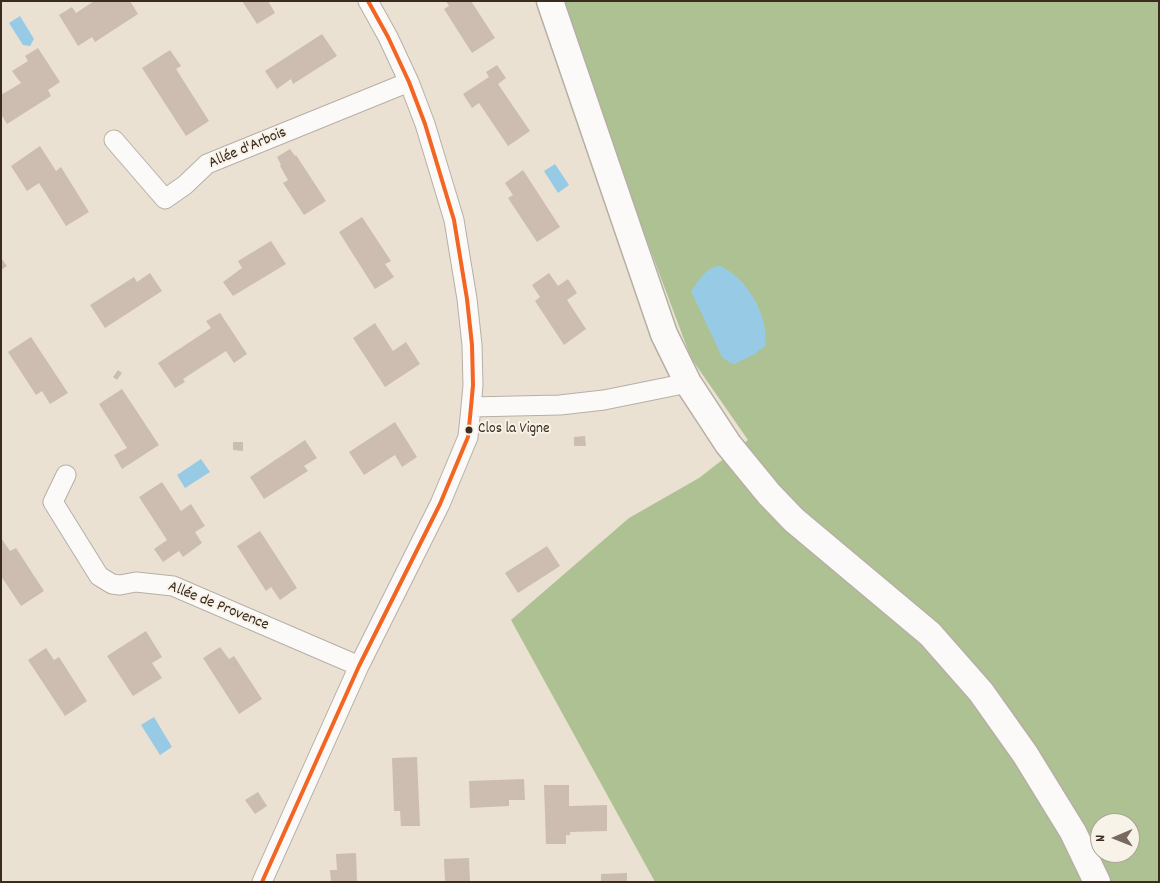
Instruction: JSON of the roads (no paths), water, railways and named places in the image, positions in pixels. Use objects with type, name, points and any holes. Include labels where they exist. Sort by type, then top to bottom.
[{"type":"street","points":[[262,882],[359,666],[440,504],[468,437],[472,407],[472,345],[467,299],[454,220],[425,124],[409,82],[388,37],[368,1]]},
{"type":"street","points":[[550,1],[664,334],[688,383],[728,444],[769,494],[794,520],[930,634],[982,692],[1026,754],[1074,832],[1097,882]]},
{"type":"street","name":"Allée d'Arbois","points":[[114,140],[165,199],[185,185],[207,164],[409,82]]},
{"type":"street","points":[[472,407],[569,404],[604,400],[688,383]]},
{"type":"street","name":"Allée de Provence","points":[[66,475],[53,502],[99,576],[107,582],[120,585],[136,582],[173,586],[359,666]]},
{"type":"water","points":[[20,16],[34,39],[30,46],[23,45],[9,23]]},
{"type":"water","points":[[555,164],[569,185],[558,193],[544,171]]},
{"type":"water","points":[[720,266],[730,271],[747,289],[760,311],[766,335],[765,346],[755,354],[735,364],[722,357],[691,291],[707,271]]},
{"type":"water","points":[[201,459],[210,472],[185,488],[177,475]]},
{"type":"water","points":[[154,717],[172,747],[160,755],[141,725]]},
{"type":"place","name":"Clos la Vigne","points":[[469,430]]}]
